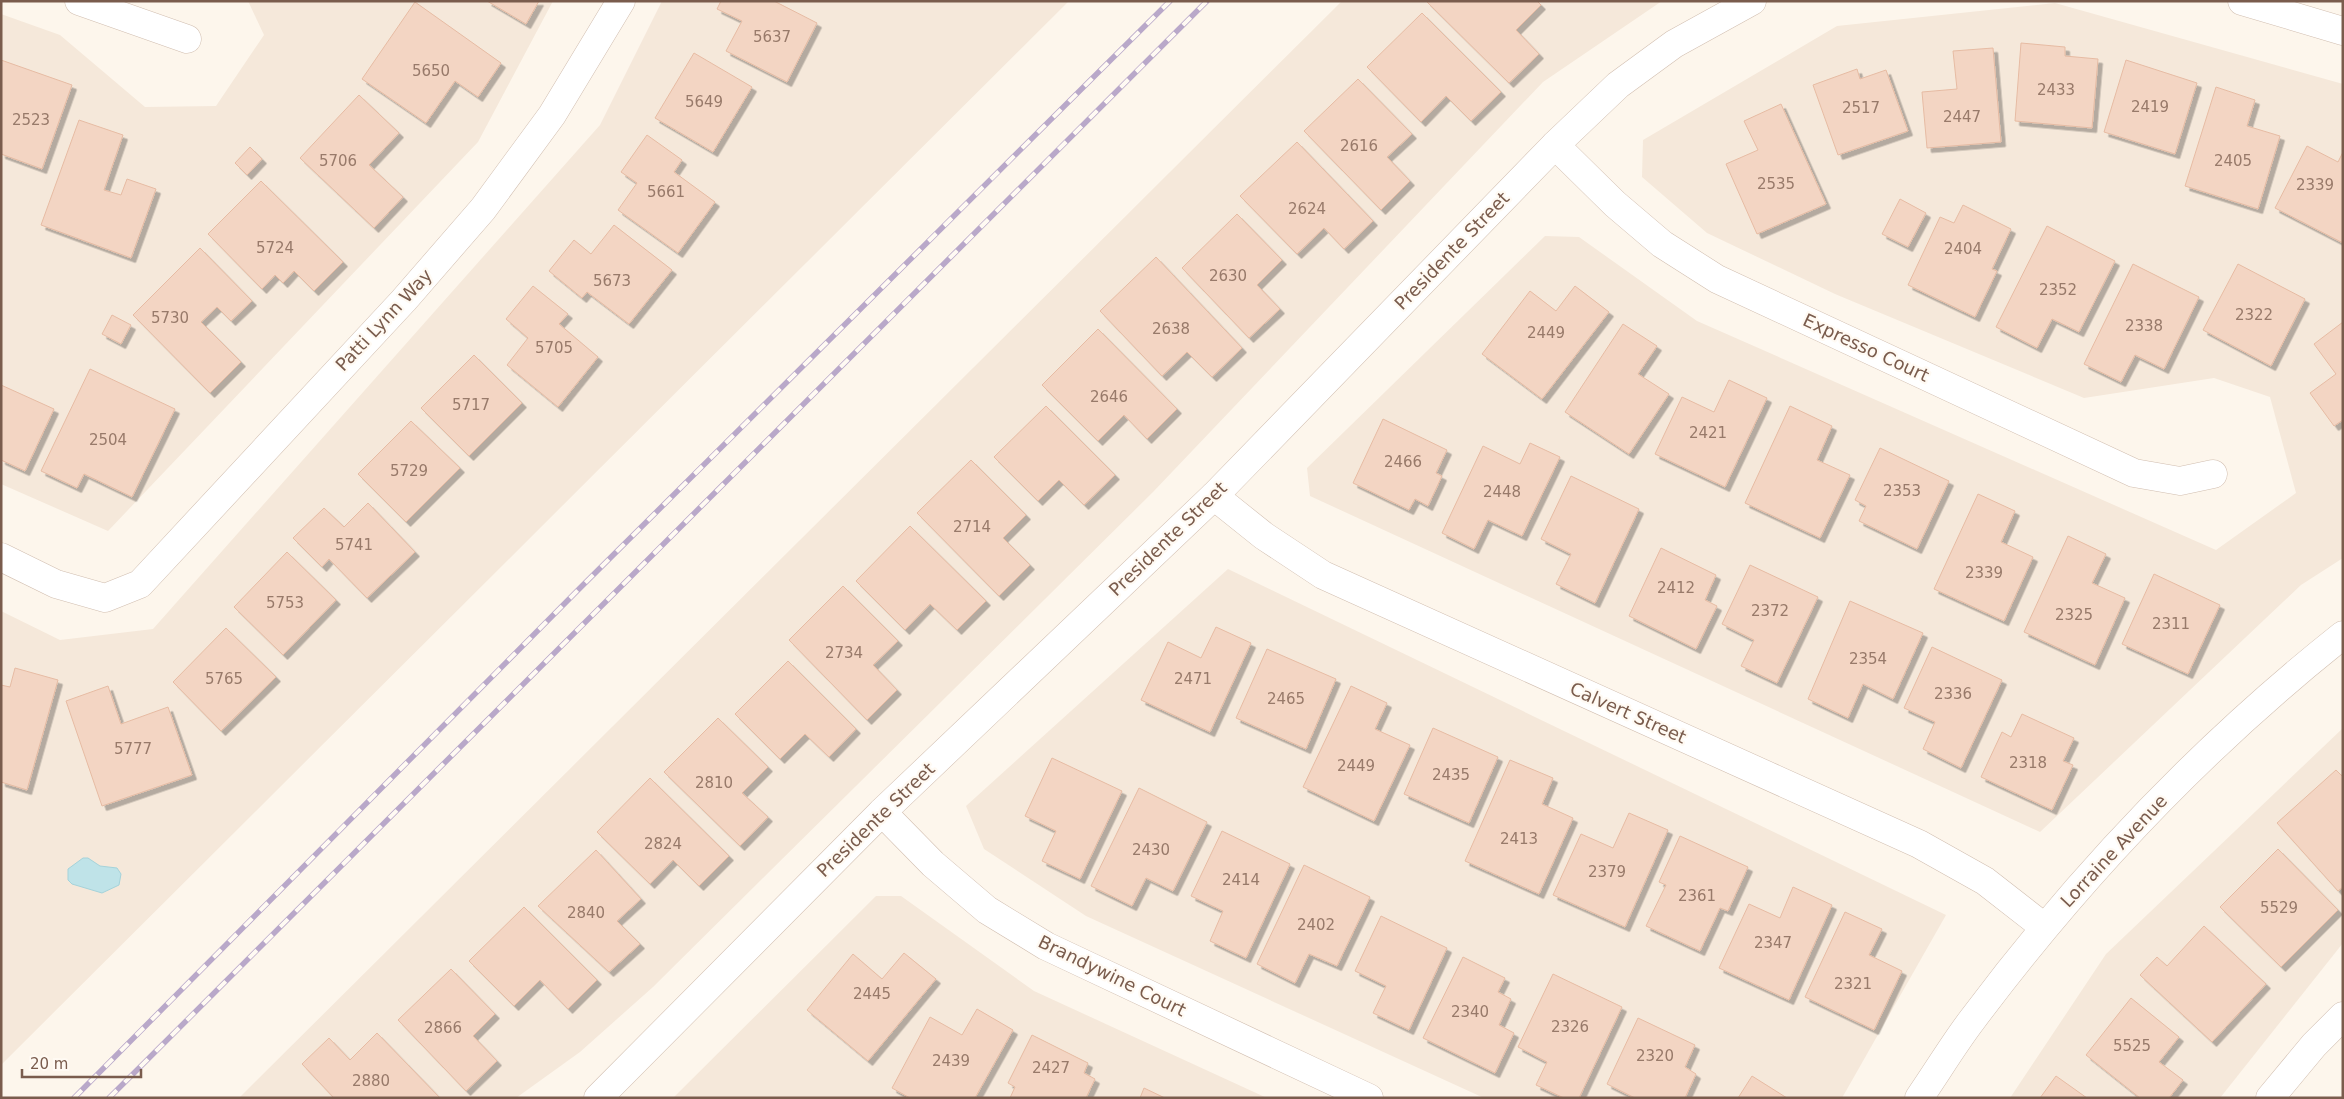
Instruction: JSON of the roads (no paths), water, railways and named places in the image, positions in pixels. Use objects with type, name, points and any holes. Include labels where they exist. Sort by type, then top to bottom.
[{"type":"street","points":[[79,1],[187,40]]},
{"type":"street","name":"Patti Lynn Way","points":[[1,557],[56,584],[105,598],[140,584],[404,300],[483,209],[552,115],[621,1]]},
{"type":"street","name":"Presidente Street","points":[[598,1098],[882,812],[1214,496],[1555,145],[1618,85],[1674,44],[1752,1]]},
{"type":"street","points":[[2242,1],[2343,31]]},
{"type":"street","name":"Expresso Court","points":[[1555,145],[1615,204],[1662,244],[1717,279],[2134,473],[2180,481],[2213,474]]},
{"type":"street","name":"Calvert Street","points":[[1214,496],[1264,536],[1323,575],[1919,844],[1985,881],[2044,927]]},
{"type":"street","name":"Lorraine Avenue","points":[[1919,1098],[1971,1021],[2044,927],[2115,847],[2192,767],[2288,678],[2343,635]]},
{"type":"street","name":"Brandywine Court","points":[[882,812],[933,864],[987,910],[1046,946],[1369,1098]]},
{"type":"street","points":[[2270,1098],[2343,1016]]},
{"type":"water","points":[[83,858],[88,858],[100,866],[117,868],[121,874],[119,885],[102,893],[72,884],[68,880],[68,869]]},
{"type":"railway","points":[[74,1098],[580,588],[1170,1]]},
{"type":"railway","points":[[109,1098],[1207,1]]}]
